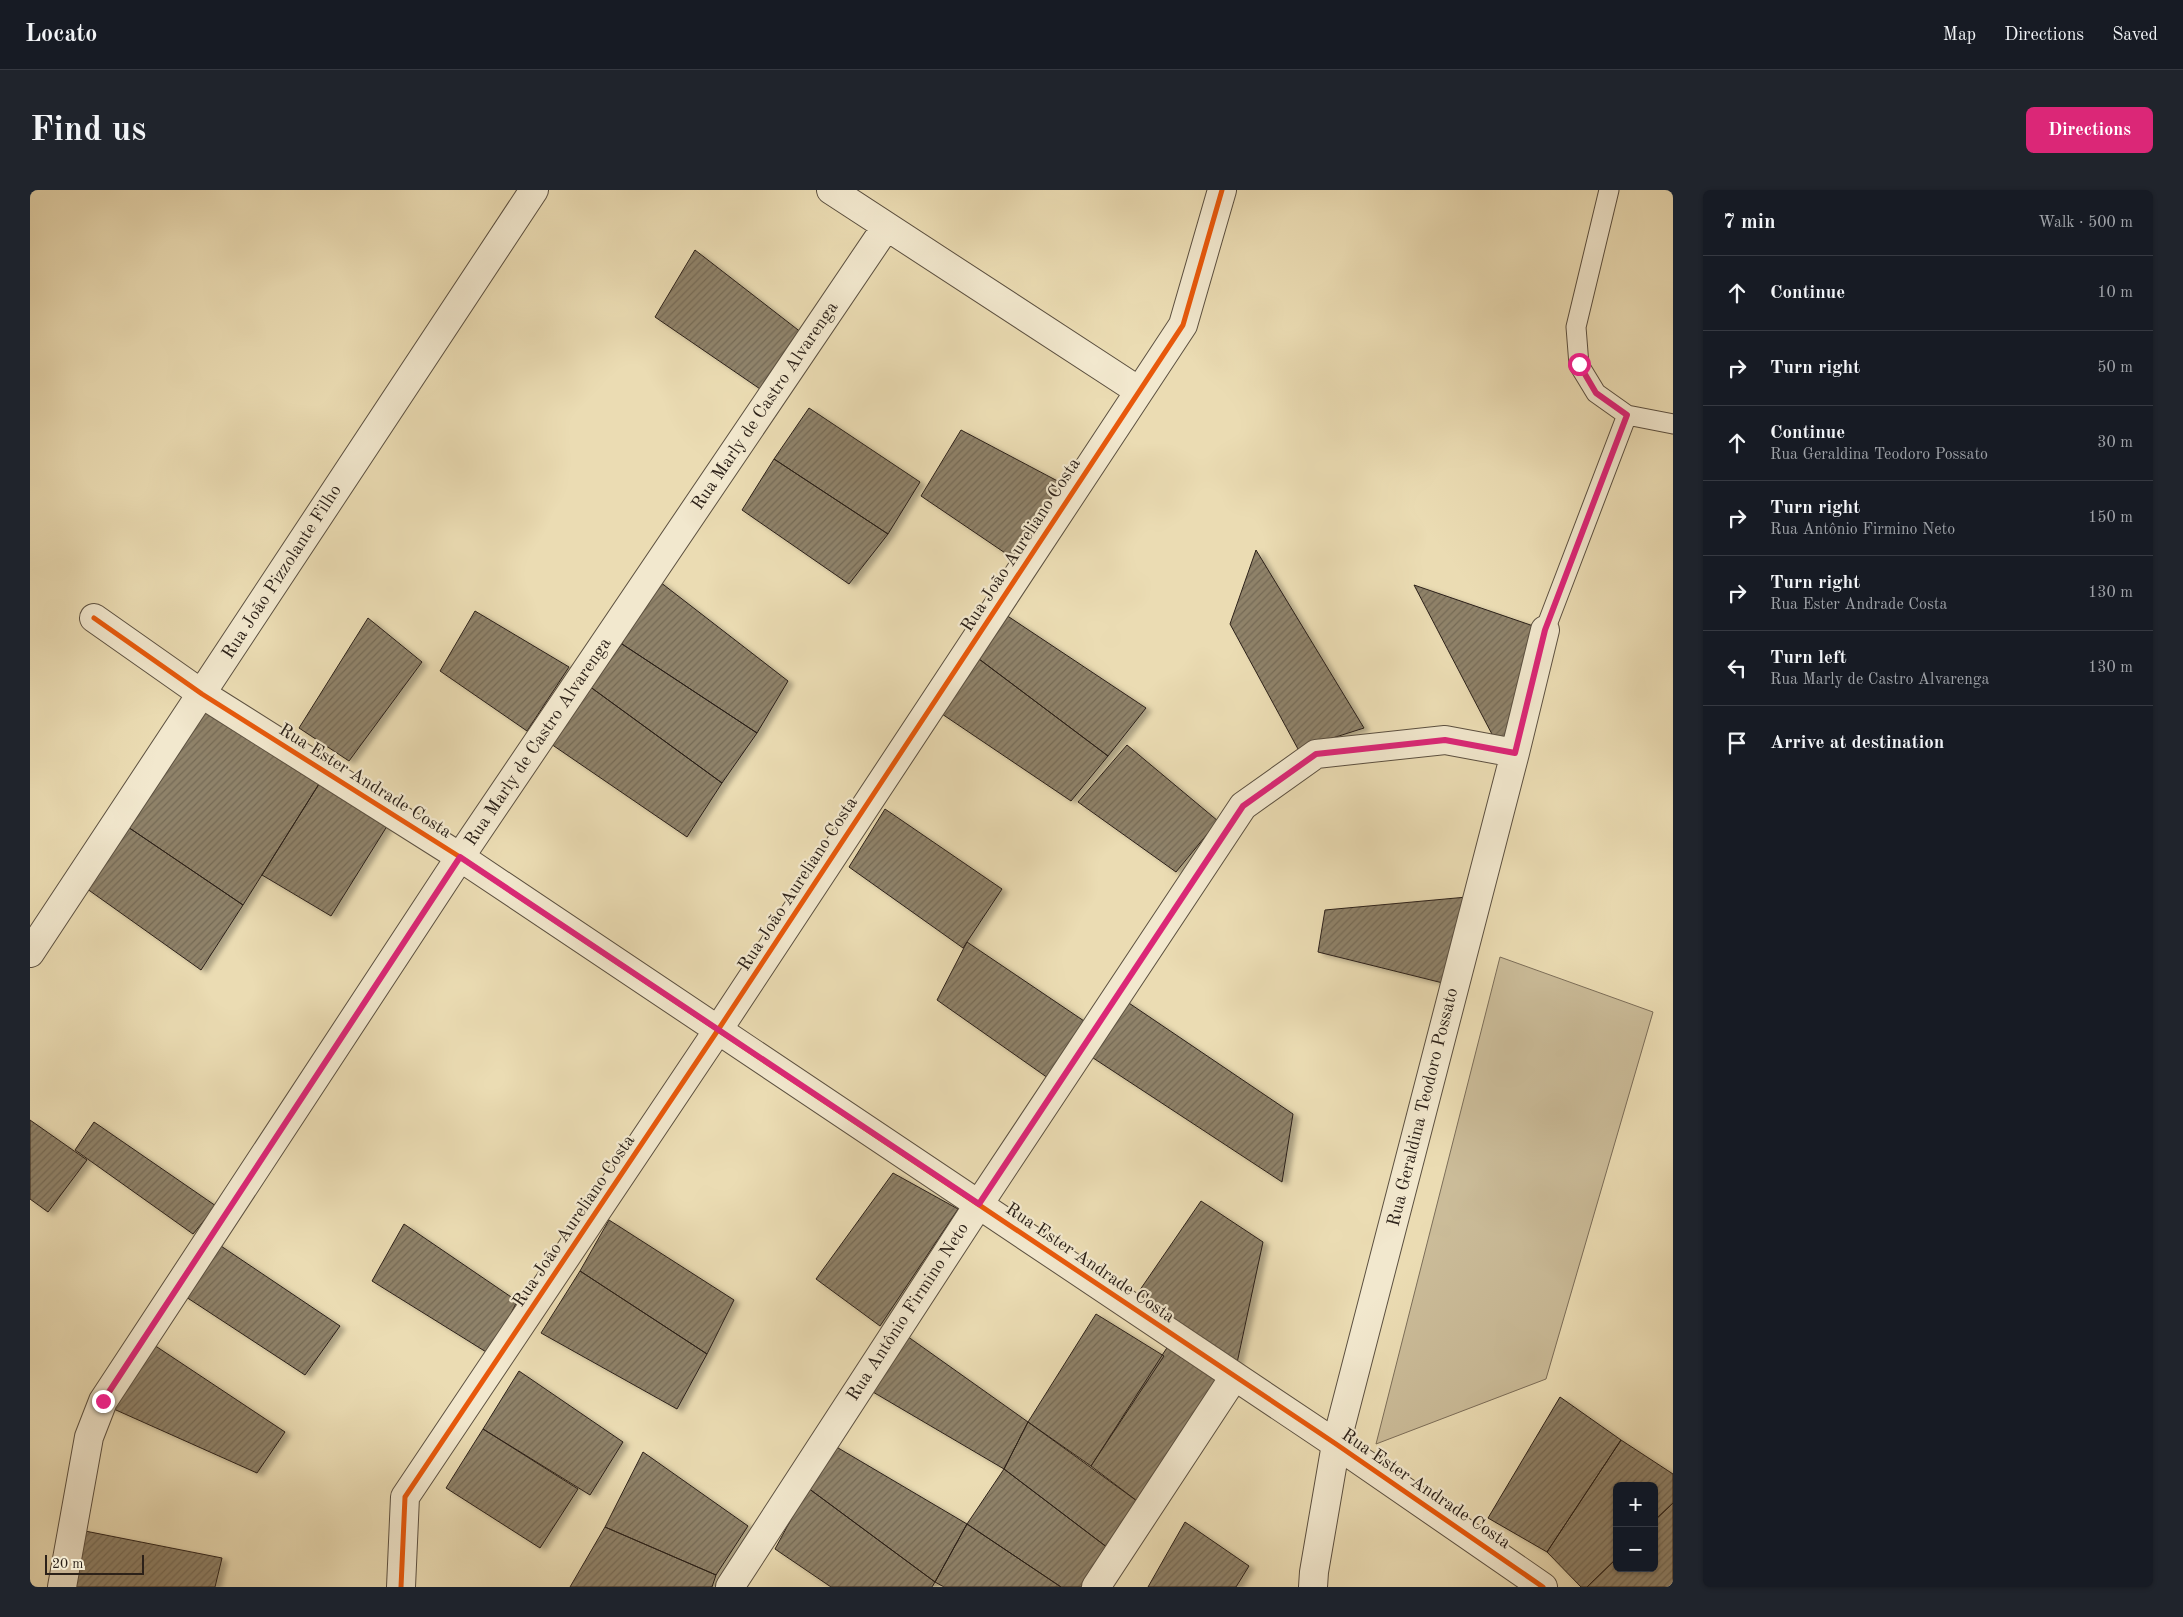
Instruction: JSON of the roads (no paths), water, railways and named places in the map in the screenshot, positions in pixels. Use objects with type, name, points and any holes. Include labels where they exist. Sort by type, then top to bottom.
[{"type":"street","name":"Rua João Pizzolante Filho","points":[[30,953],[534,190]]},
{"type":"street","points":[[831,190],[1139,391]]},
{"type":"street","name":"Rua João Aureliano Costa","points":[[401,1587],[405,1498],[718,1030],[1183,325],[1222,190]]},
{"type":"street","name":"Rua Marly de Castro Alvarenga","points":[[62,1587],[89,1437],[103,1401],[460,857],[886,227]]},
{"type":"street","name":"Rua Ester Andrade Costa","points":[[94,618],[202,694],[460,857],[979,1204],[1336,1444],[1543,1587]]},
{"type":"street","name":"Rua Geraldina Teodoro Possato","points":[[1313,1587],[1336,1444],[1515,753],[1545,630]]},
{"type":"street","name":"Rua Antônio Firmino Neto","points":[[730,1587],[979,1204],[1243,806],[1316,754],[1445,740],[1515,753]]},
{"type":"street","points":[[1096,1587],[1234,1377]]},
{"type":"lane","points":[[1609,190],[1576,327],[1579,364],[1596,393],[1627,415],[1673,424]]},
{"type":"lane","points":[[1545,630],[1627,415]]}]
